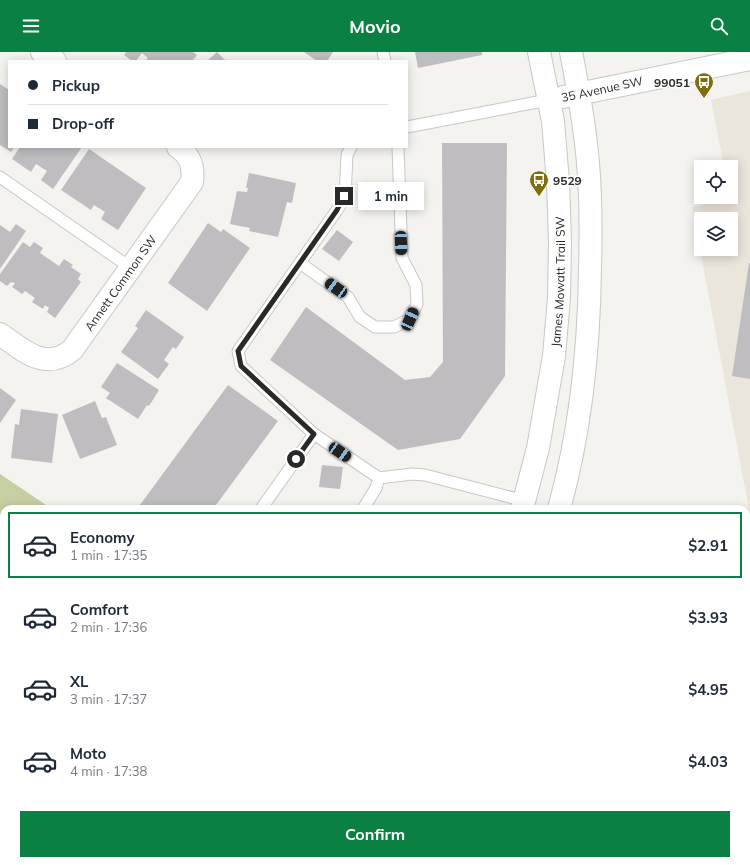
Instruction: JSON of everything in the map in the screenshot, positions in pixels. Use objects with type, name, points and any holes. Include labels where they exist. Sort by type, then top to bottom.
[{"type":"main road","points":[[42,52],[54,60]]},
{"type":"main road","name":"James Mowatt Trail SW","points":[[523,505],[538,448],[552,364],[559,298],[560,241],[558,182],[553,121],[539,52]]},
{"type":"main road","points":[[560,505],[576,435],[584,376],[589,303],[590,212],[588,162],[571,52]]},
{"type":"main road","name":"35 Avenue SW","points":[[548,100],[750,59]]},
{"type":"main road","name":"Annett Common SW","points":[[0,334],[31,356],[39,358],[58,358],[66,356],[76,345],[192,182],[194,172],[192,165],[188,156],[179,148]]},
{"type":"lane","points":[[408,127],[548,100]]},
{"type":"lane","points":[[350,148],[347,155],[344,196],[337,210],[238,351],[241,366],[314,434],[379,478],[412,474],[425,475],[523,505]]},
{"type":"lane","points":[[300,263],[348,297],[360,317],[375,327],[394,327],[410,319],[417,304],[416,285],[402,258],[398,148]]},
{"type":"lane","points":[[0,177],[131,268]]},
{"type":"lane","points":[[264,505],[314,434]]},
{"type":"lane","points":[[365,505],[376,488],[379,478]]},
{"type":"shaded area","points":[[750,91],[750,505],[748,505],[701,256],[738,256],[738,212],[694,212],[694,218],[692,207],[708,204],[738,204],[738,160],[723,160],[711,100]]},
{"type":"green space","points":[[0,474],[46,505],[0,505]]},
{"type":"building","points":[[126,52],[193,52],[197,55],[193,60],[146,60],[148,58],[142,53],[137,60],[131,60],[124,55]]},
{"type":"building","points":[[217,52],[225,60],[208,60]]},
{"type":"building","points":[[304,52],[333,52],[328,60],[316,60]]},
{"type":"building","points":[[415,52],[482,52],[482,55],[418,68]]},
{"type":"building","points":[[0,84],[8,89],[8,148],[13,148],[11,152],[0,145]]},
{"type":"building","points":[[442,143],[507,143],[505,376],[460,439],[398,450],[270,360],[306,307],[405,380],[430,377],[443,362]]},
{"type":"building","points":[[19,148],[81,148],[53,189],[41,180],[47,171],[36,164],[31,172],[12,159]]},
{"type":"building","points":[[89,149],[146,188],[118,230],[101,219],[105,212],[94,205],[91,210],[61,190]]},
{"type":"building","points":[[249,173],[296,183],[292,203],[287,202],[278,237],[249,231],[250,228],[230,224],[237,191],[247,192],[248,188],[246,188]]},
{"type":"building","points":[[208,223],[221,232],[223,229],[250,248],[207,311],[168,283]]},
{"type":"building","points":[[16,224],[26,231],[0,269],[0,225],[10,232]]},
{"type":"building","points":[[337,230],[353,242],[339,261],[322,249]]},
{"type":"building","points":[[23,242],[30,247],[34,242],[43,248],[40,253],[59,266],[64,259],[73,265],[71,267],[81,274],[78,279],[81,282],[55,318],[47,312],[49,308],[45,305],[43,309],[32,302],[35,298],[25,291],[22,294],[12,287],[15,283],[11,282],[7,286],[0,281],[0,274]]},
{"type":"building","points":[[750,263],[750,379],[732,376]]},
{"type":"building","points":[[146,310],[184,337],[176,349],[173,347],[164,360],[169,364],[158,379],[121,352],[138,328],[135,326]]},
{"type":"building","points":[[117,363],[159,390],[149,406],[147,405],[138,419],[106,398],[110,393],[101,387]]},
{"type":"building","points":[[228,385],[278,421],[216,505],[140,505]]},
{"type":"building","points":[[0,388],[16,400],[0,423]]},
{"type":"building","points":[[95,401],[102,418],[106,417],[117,445],[80,459],[62,415]]},
{"type":"building","points":[[21,409],[58,414],[52,463],[11,458],[15,424],[19,425]]},
{"type":"building","points":[[322,465],[343,467],[340,489],[319,487]]},
{"type":"place","name":"99051","points":[[704,99]]},
{"type":"place","name":"9529","points":[[539,197]]},
{"type":"route","points":[[296,459],[314,434],[241,366],[238,351],[337,210],[344,196]]}]
